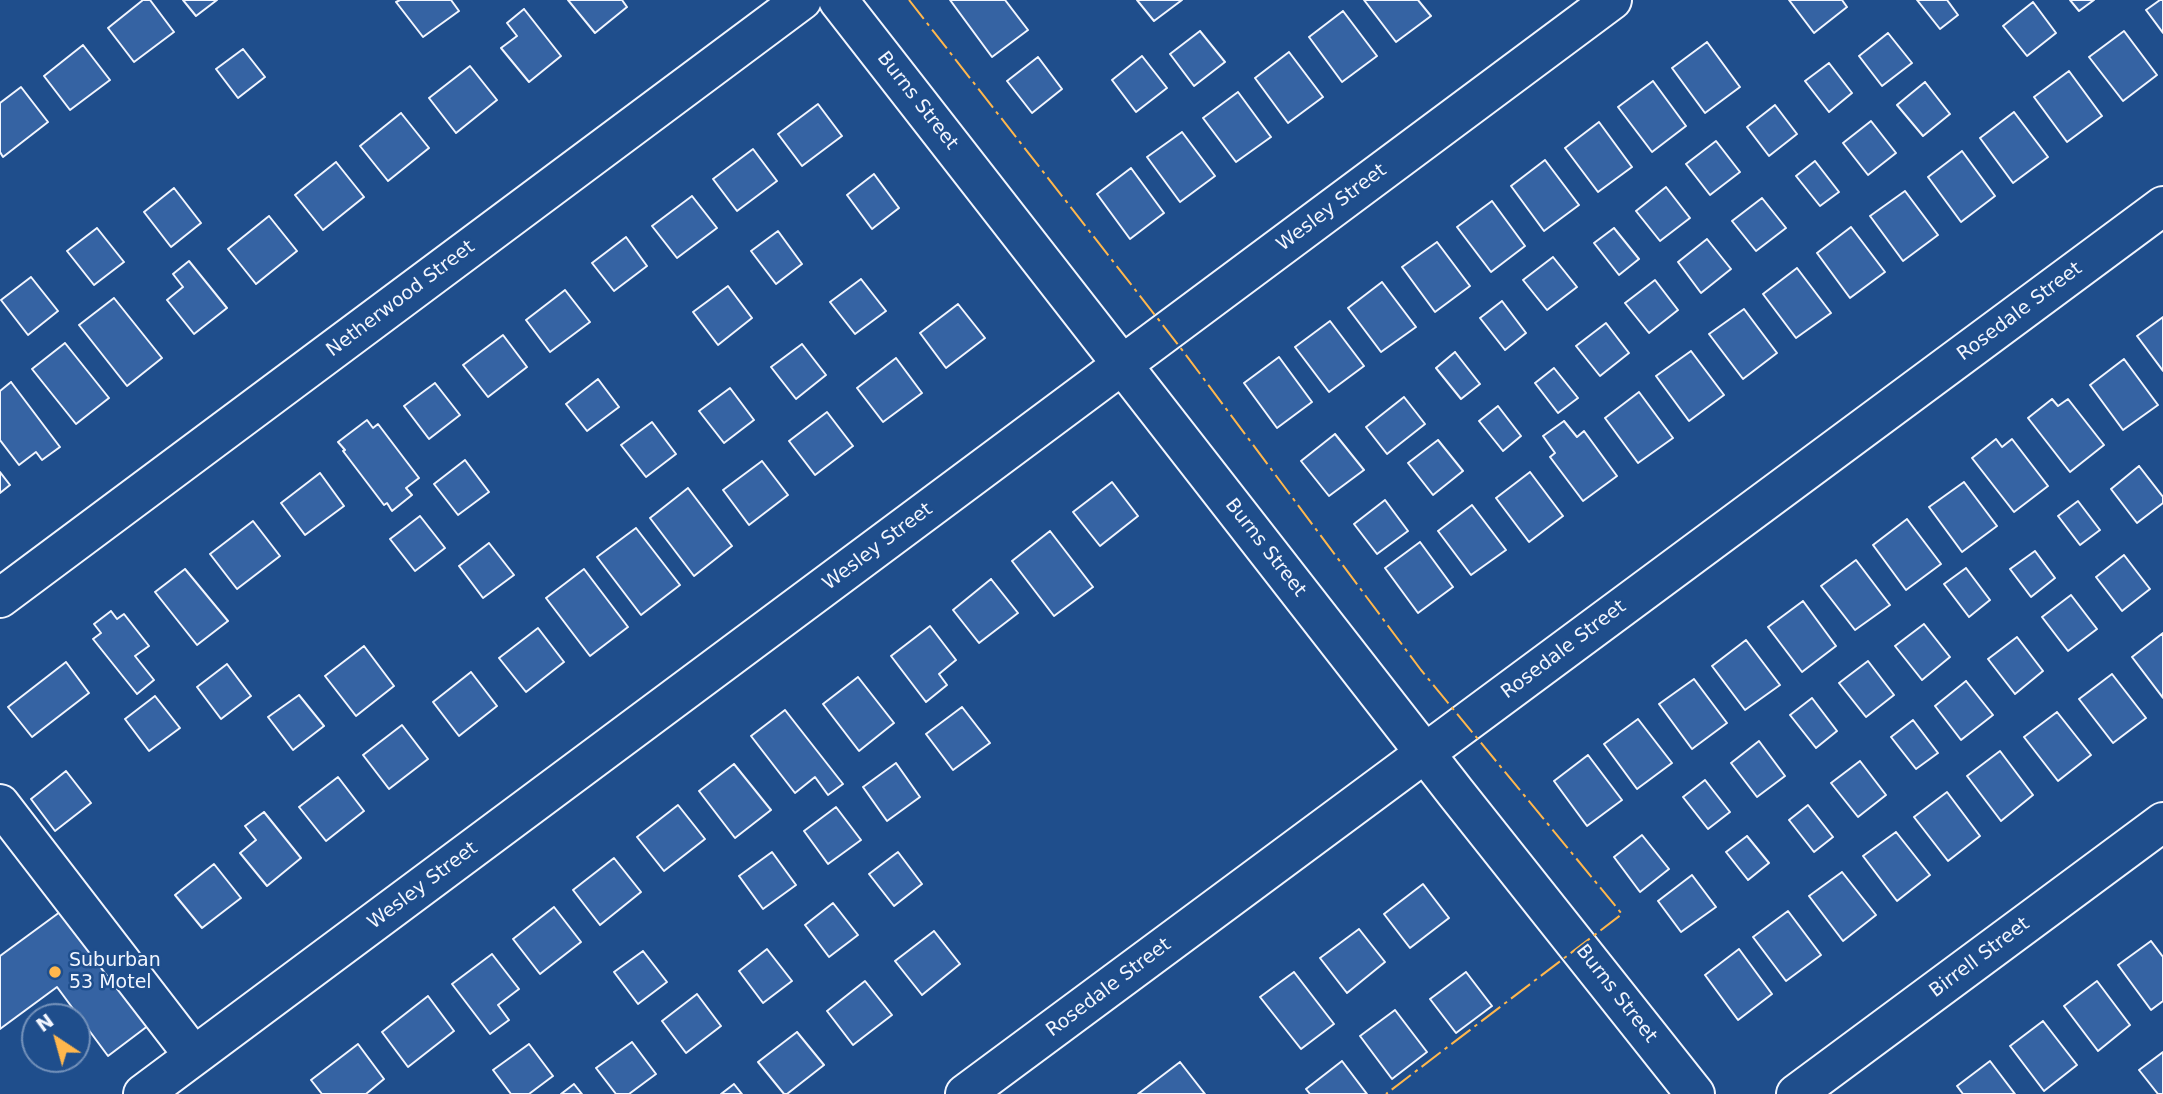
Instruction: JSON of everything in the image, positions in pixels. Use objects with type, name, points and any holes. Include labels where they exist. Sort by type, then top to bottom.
[{"type":"street","name":"Netherwood Street","points":[[0,598],[802,0]]},
{"type":"street","name":"Burns Street","points":[[838,0],[1425,753],[1695,1094]]},
{"type":"street","name":"Wesley Street","points":[[144,1094],[1612,0]]},
{"type":"street","name":"Rosedale Street","points":[[965,1094],[2163,206]]},
{"type":"street","points":[[0,804],[194,1056]]},
{"type":"street","name":"Birrell Street","points":[[1796,1094],[2163,822]]},
{"type":"building","points":[[143,0],[150,0],[174,32],[134,62],[108,28]]},
{"type":"building","points":[[183,0],[217,0],[196,16]]},
{"type":"building","points":[[451,0],[459,11],[423,37],[396,2]]},
{"type":"building","points":[[568,0],[622,0],[627,7],[595,33]]},
{"type":"building","points":[[950,0],[1005,0],[1028,30],[992,57]]},
{"type":"building","points":[[1137,0],[1182,0],[1154,21]]},
{"type":"building","points":[[1364,0],[1418,0],[1431,16],[1396,42]]},
{"type":"building","points":[[1789,0],[1842,0],[1847,7],[1814,33]]},
{"type":"building","points":[[1917,0],[1947,0],[1958,15],[1940,29]]},
{"type":"building","points":[[2070,0],[2094,0],[2079,11]]},
{"type":"building","points":[[2163,0],[2163,33],[2146,10]]},
{"type":"building","points":[[2033,2],[2056,33],[2027,56],[2003,26]]},
{"type":"building","points":[[524,9],[561,56],[529,82],[501,48],[517,36],[507,23]]},
{"type":"building","points":[[1343,11],[1377,56],[1342,82],[1309,37]]},
{"type":"building","points":[[1200,31],[1225,62],[1194,86],[1170,54]]},
{"type":"building","points":[[2124,31],[2157,75],[2123,101],[2089,57]]},
{"type":"building","points":[[1888,33],[1912,63],[1882,86],[1859,56]]},
{"type":"building","points":[[1707,42],[1740,87],[1705,113],[1672,68]]},
{"type":"building","points":[[83,45],[110,80],[70,110],[44,76]]},
{"type":"building","points":[[243,49],[265,77],[238,98],[216,69]]},
{"type":"building","points":[[1289,52],[1323,97],[1288,123],[1255,78]]},
{"type":"building","points":[[1142,56],[1167,88],[1136,112],[1112,80]]},
{"type":"building","points":[[1038,57],[1062,89],[1032,113],[1007,81]]},
{"type":"building","points":[[1829,63],[1852,93],[1829,112],[1805,81]]},
{"type":"building","points":[[470,66],[497,100],[456,133],[429,98]]},
{"type":"building","points":[[2069,71],[2102,116],[2067,142],[2034,97]]},
{"type":"building","points":[[1653,81],[1686,126],[1652,152],[1618,107]]},
{"type":"building","points":[[1925,82],[1950,114],[1923,136],[1897,105]]},
{"type":"building","points":[[21,87],[48,122],[3,157],[0,152],[0,103]]},
{"type":"building","points":[[1238,92],[1271,137],[1236,162],[1203,118]]},
{"type":"building","points":[[818,104],[842,136],[802,166],[778,134]]},
{"type":"building","points":[[1775,105],[1797,134],[1769,156],[1747,127]]},
{"type":"building","points":[[2014,112],[2048,157],[2013,183],[1980,138]]},
{"type":"building","points":[[401,113],[429,148],[388,181],[360,146]]},
{"type":"building","points":[[1871,121],[1896,153],[1868,175],[1843,143]]},
{"type":"building","points":[[1599,122],[1632,167],[1598,192],[1565,148]]},
{"type":"building","points":[[1182,132],[1215,176],[1180,202],[1147,157]]},
{"type":"building","points":[[1716,141],[1740,172],[1710,195],[1686,164]]},
{"type":"building","points":[[753,149],[777,181],[737,211],[713,179]]},
{"type":"building","points":[[1962,151],[1995,196],[1961,222],[1928,177]]},
{"type":"building","points":[[1545,160],[1579,205],[1544,231],[1511,186]]},
{"type":"building","points":[[1815,161],[1839,192],[1820,206],[1796,176]]},
{"type":"building","points":[[336,162],[364,197],[323,230],[295,195]]},
{"type":"building","points":[[1131,168],[1164,213],[1130,239],[1097,194]]},
{"type":"building","points":[[874,174],[899,208],[872,229],[847,195]]},
{"type":"building","points":[[1666,187],[1690,218],[1660,241],[1636,211]]},
{"type":"building","points":[[174,188],[201,223],[171,247],[144,212]]},
{"type":"building","points":[[1905,191],[1938,235],[1903,261],[1870,216]]},
{"type":"building","points":[[692,196],[717,228],[677,258],[652,226]]},
{"type":"building","points":[[1762,198],[1786,228],[1756,251],[1732,221]]},
{"type":"building","points":[[1492,201],[1525,246],[1491,272],[1457,227]]},
{"type":"building","points":[[269,216],[297,251],[256,284],[228,249]]},
{"type":"building","points":[[1851,227],[1885,272],[1850,298],[1817,253]]},
{"type":"building","points":[[97,228],[124,262],[94,285],[67,251]]},
{"type":"building","points":[[1614,228],[1639,259],[1619,275],[1594,243]]},
{"type":"building","points":[[778,231],[802,264],[776,284],[751,251]]},
{"type":"building","points":[[626,237],[647,266],[614,291],[592,263]]},
{"type":"building","points":[[1707,239],[1731,269],[1701,293],[1678,262]]},
{"type":"building","points":[[1437,242],[1470,286],[1435,312],[1402,267]]},
{"type":"building","points":[[1553,257],[1577,287],[1547,310],[1523,280]]},
{"type":"building","points":[[189,261],[227,308],[194,334],[167,300],[183,287],[173,274]]},
{"type":"building","points":[[1797,268],[1831,313],[1796,338],[1763,294]]},
{"type":"building","points":[[31,277],[58,311],[28,335],[1,300]]},
{"type":"building","points":[[861,279],[886,311],[855,334],[830,302]]},
{"type":"building","points":[[1655,280],[1678,310],[1649,333],[1625,303]]},
{"type":"building","points":[[1382,282],[1416,327],[1381,352],[1348,308]]},
{"type":"building","points":[[728,286],[752,318],[718,345],[693,312]]},
{"type":"building","points":[[565,290],[590,322],[550,352],[526,320]]},
{"type":"building","points":[[114,298],[162,358],[127,386],[79,325]]},
{"type":"building","points":[[1502,301],[1526,333],[1505,350],[1480,318]]},
{"type":"building","points":[[958,304],[985,338],[946,368],[920,333]]},
{"type":"building","points":[[1744,309],[1777,353],[1743,379],[1709,334]]},
{"type":"building","points":[[2163,317],[2163,371],[2137,336]]},
{"type":"building","points":[[1330,321],[1364,366],[1329,392],[1295,347]]},
{"type":"building","points":[[1606,323],[1629,353],[1600,376],[1576,346]]},
{"type":"building","points":[[503,335],[527,367],[488,397],[463,365]]},
{"type":"building","points":[[65,343],[109,398],[76,424],[32,369]]},
{"type":"building","points":[[802,344],[826,375],[796,399],[771,367]]},
{"type":"building","points":[[1691,351],[1724,395],[1689,421],[1656,376]]},
{"type":"building","points":[[1455,352],[1480,384],[1461,399],[1436,368]]},
{"type":"building","points":[[1279,357],[1312,402],[1277,428],[1244,383]]},
{"type":"building","points":[[896,358],[922,393],[883,422],[857,388]]},
{"type":"building","points":[[2124,359],[2158,405],[2123,430],[2090,385]]},
{"type":"building","points":[[1554,368],[1578,398],[1558,413],[1535,383]]},
{"type":"building","points":[[598,379],[619,407],[587,431],[566,404]]},
{"type":"building","points":[[11,382],[60,447],[42,460],[36,452],[19,465],[0,440],[0,391]]},
{"type":"building","points":[[435,383],[460,415],[429,439],[404,406]]},
{"type":"building","points":[[730,388],[754,420],[724,443],[699,411]]},
{"type":"building","points":[[1639,392],[1673,438],[1638,463],[1605,418]]},
{"type":"building","points":[[1404,397],[1425,424],[1387,454],[1366,427]]},
{"type":"building","points":[[2052,399],[2058,406],[2068,399],[2104,445],[2070,472],[2028,418]]},
{"type":"building","points":[[1498,406],[1521,436],[1503,451],[1479,421]]},
{"type":"building","points":[[827,412],[853,446],[815,475],[789,441]]},
{"type":"building","points":[[367,420],[373,428],[378,424],[419,478],[406,488],[412,495],[392,511],[387,503],[384,505],[338,442]]},
{"type":"building","points":[[1564,421],[1577,437],[1584,431],[1617,476],[1583,501],[1550,457],[1555,453],[1543,436]]},
{"type":"building","points":[[652,422],[676,454],[646,477],[621,445]]},
{"type":"building","points":[[1335,434],[1364,470],[1329,496],[1301,461]]},
{"type":"building","points":[[1996,439],[2002,447],[2012,439],[2048,486],[2014,512],[1972,458]]},
{"type":"building","points":[[1438,440],[1463,471],[1433,495],[1408,463]]},
{"type":"building","points":[[465,460],[489,492],[458,515],[434,484]]},
{"type":"building","points":[[762,461],[788,495],[749,525],[723,490]]},
{"type":"building","points":[[2139,466],[2163,497],[2163,503],[2137,523],[2111,489]]},
{"type":"building","points":[[0,472],[10,485],[0,493]]},
{"type":"building","points":[[1530,472],[1563,516],[1529,542],[1496,498]]},
{"type":"building","points":[[320,473],[344,506],[305,535],[281,503]]},
{"type":"building","points":[[1112,482],[1138,516],[1100,546],[1073,512]]},
{"type":"building","points":[[1964,482],[1997,526],[1962,552],[1929,507]]},
{"type":"building","points":[[688,488],[732,546],[694,576],[650,518]]},
{"type":"building","points":[[1385,500],[1408,531],[1377,554],[1354,524]]},
{"type":"building","points":[[2078,501],[2100,530],[2080,545],[2058,516]]},
{"type":"building","points":[[1472,505],[1506,550],[1471,575],[1438,531]]},
{"type":"building","points":[[420,516],[445,548],[415,571],[390,539]]},
{"type":"building","points":[[1907,519],[1941,564],[1906,590],[1873,545]]},
{"type":"building","points":[[253,521],[280,556],[237,589],[210,554]]},
{"type":"building","points":[[636,528],[680,585],[641,615],[597,557]]},
{"type":"building","points":[[1050,531],[1093,587],[1054,616],[1012,561]]},
{"type":"building","points":[[1420,542],[1453,587],[1418,613],[1385,568]]},
{"type":"building","points":[[489,543],[514,575],[483,598],[459,566]]},
{"type":"building","points":[[2035,551],[2055,578],[2031,597],[2010,569]]},
{"type":"building","points":[[2124,555],[2150,589],[2122,611],[2096,577]]},
{"type":"building","points":[[1856,560],[1890,605],[1855,630],[1821,586]]},
{"type":"building","points":[[1966,568],[1990,600],[1969,617],[1944,584]]},
{"type":"building","points":[[185,569],[228,621],[197,645],[155,592]]},
{"type":"building","points":[[584,569],[628,627],[590,656],[546,598]]},
{"type":"building","points":[[991,579],[1018,613],[979,643],[953,610]]},
{"type":"building","points":[[2071,595],[2097,629],[2068,651],[2042,617]]},
{"type":"building","points":[[1803,601],[1836,646],[1802,672],[1768,627]]},
{"type":"building","points":[[111,611],[117,619],[124,614],[149,646],[135,656],[154,680],[137,694],[93,639],[101,633],[94,624]]},
{"type":"building","points":[[1924,624],[1950,657],[1922,680],[1895,646]]},
{"type":"building","points":[[930,626],[956,660],[939,674],[947,685],[926,702],[891,656]]},
{"type":"building","points":[[538,628],[564,662],[526,692],[499,658]]},
{"type":"building","points":[[2163,633],[2163,698],[2132,657]]},
{"type":"building","points":[[2017,637],[2043,671],[2015,694],[1988,659]]},
{"type":"building","points":[[1746,640],[1780,685],[1745,710],[1712,666]]},
{"type":"building","points":[[364,646],[394,686],[356,716],[325,676]]},
{"type":"building","points":[[1868,661],[1894,695],[1866,717],[1839,683]]},
{"type":"building","points":[[66,662],[89,693],[32,737],[8,707]]},
{"type":"building","points":[[227,664],[251,696],[221,719],[197,687]]},
{"type":"building","points":[[471,672],[497,706],[459,736],[433,702]]},
{"type":"building","points":[[2112,674],[2146,718],[2113,743],[2079,699]]},
{"type":"building","points":[[858,677],[894,723],[859,751],[823,704]]},
{"type":"building","points":[[1694,679],[1727,723],[1692,749],[1659,704]]},
{"type":"building","points":[[1966,681],[1993,715],[1961,740],[1935,706]]},
{"type":"building","points":[[299,695],[324,726],[293,750],[268,717]]},
{"type":"building","points":[[155,696],[180,728],[149,751],[125,719]]},
{"type":"building","points":[[1812,698],[1837,731],[1816,748],[1790,715]]},
{"type":"building","points":[[962,707],[990,743],[953,770],[926,734]]},
{"type":"building","points":[[785,710],[843,784],[828,795],[815,777],[795,793],[751,736]]},
{"type":"building","points":[[2057,712],[2091,755],[2058,781],[2024,737]]},
{"type":"building","points":[[1638,719],[1672,763],[1637,789],[1604,744]]},
{"type":"building","points":[[1913,720],[1938,753],[1916,769],[1891,737]]},
{"type":"building","points":[[402,725],[428,759],[389,789],[363,755]]},
{"type":"building","points":[[1759,741],[1785,776],[1757,797],[1731,763]]},
{"type":"building","points":[[2000,751],[2033,795],[2001,821],[1967,776]]},
{"type":"building","points":[[1588,755],[1622,800],[1587,826],[1554,781]]},
{"type":"building","points":[[1860,761],[1886,795],[1858,817],[1831,783]]},
{"type":"building","points":[[896,763],[920,797],[887,821],[863,787]]},
{"type":"building","points":[[734,764],[771,810],[735,838],[699,791]]},
{"type":"building","points":[[66,771],[91,803],[55,831],[31,799]]},
{"type":"building","points":[[338,777],[364,811],[326,841],[299,807]]},
{"type":"building","points":[[1705,780],[1730,812],[1708,829],[1683,797]]},
{"type":"building","points":[[1947,792],[1980,836],[1948,861],[1914,817]]},
{"type":"building","points":[[678,805],[705,839],[664,871],[637,837]]},
{"type":"building","points":[[1808,805],[1833,837],[1814,852],[1789,820]]},
{"type":"building","points":[[836,807],[861,840],[828,864],[804,831]]},
{"type":"building","points":[[264,812],[301,858],[267,886],[240,853],[256,840],[245,826]]},
{"type":"building","points":[[1896,832],[1930,875],[1897,901],[1863,856]]},
{"type":"building","points":[[1642,835],[1669,869],[1640,892],[1614,857]]},
{"type":"building","points":[[1747,836],[1769,863],[1748,880],[1726,852]]},
{"type":"building","points":[[772,852],[796,885],[763,909],[739,876]]},
{"type":"building","points":[[898,852],[922,884],[894,906],[869,874]]},
{"type":"building","points":[[614,858],[641,892],[600,925],[573,890]]},
{"type":"building","points":[[214,864],[241,898],[202,928],[175,895]]},
{"type":"building","points":[[1842,872],[1876,915],[1843,941],[1809,896]]},
{"type":"building","points":[[1692,875],[1716,907],[1681,932],[1658,901]]},
{"type":"building","points":[[1423,884],[1449,918],[1410,948],[1384,914]]},
{"type":"building","points":[[833,903],[858,935],[829,957],[805,925]]},
{"type":"building","points":[[554,907],[581,942],[540,974],[513,939]]},
{"type":"building","name":"Suburban 53 Motel","points":[[64,909],[149,1025],[108,1056],[91,1033],[91,1003],[69,1003],[57,987],[35,1003],[21,1003],[21,1014],[0,1029],[0,956]]},
{"type":"building","points":[[1788,911],[1821,955],[1786,981],[1753,937]]},
{"type":"building","points":[[1359,929],[1385,962],[1347,993],[1320,958]]},
{"type":"building","points":[[934,931],[960,964],[922,995],[895,961]]},
{"type":"building","points":[[2151,941],[2163,957],[2163,1001],[2151,1010],[2118,965]]},
{"type":"building","points":[[767,949],[792,981],[763,1003],[739,971]]},
{"type":"building","points":[[1739,949],[1772,994],[1738,1020],[1705,975]]},
{"type":"building","points":[[643,951],[667,982],[638,1004],[614,972]]},
{"type":"building","points":[[492,954],[519,989],[498,1005],[509,1020],[490,1034],[452,984]]},
{"type":"building","points":[[1294,972],[1334,1024],[1301,1049],[1260,997]]},
{"type":"building","points":[[1466,972],[1492,1006],[1456,1033],[1430,999]]},
{"type":"building","points":[[865,981],[892,1015],[853,1045],[827,1011]]},
{"type":"building","points":[[2097,981],[2130,1025],[2098,1051],[2064,1006]]},
{"type":"building","points":[[697,994],[721,1026],[686,1053],[662,1021]]},
{"type":"building","points":[[428,996],[454,1031],[408,1067],[382,1032]]},
{"type":"building","points":[[1395,1010],[1427,1052],[1392,1079],[1360,1036]]},
{"type":"building","points":[[2043,1021],[2077,1065],[2044,1091],[2010,1046]]},
{"type":"building","points":[[797,1032],[824,1065],[784,1094],[758,1062]]},
{"type":"building","points":[[632,1042],[656,1074],[629,1094],[616,1094],[596,1068]]},
{"type":"building","points":[[358,1044],[384,1079],[366,1094],[322,1094],[311,1080]]},
{"type":"building","points":[[529,1044],[553,1076],[529,1094],[511,1094],[493,1070]]},
{"type":"building","points":[[2163,1052],[2163,1094],[2158,1094],[2139,1070]]},
{"type":"building","points":[[1342,1061],[1367,1094],[1310,1094],[1306,1089]]},
{"type":"building","points":[[1990,1061],[2015,1094],[1963,1094],[1957,1086]]},
{"type":"building","points":[[1180,1062],[1205,1094],[1138,1094]]},
{"type":"building","points":[[574,1084],[582,1094],[561,1094]]},
{"type":"building","points":[[734,1084],[742,1094],[721,1094]]},
{"type":"power","points":[[909,0],[1183,351],[1421,670],[1622,914],[1386,1094]]},
{"type":"place","name":"Suburban 53 Motel","points":[[55,972]]}]
